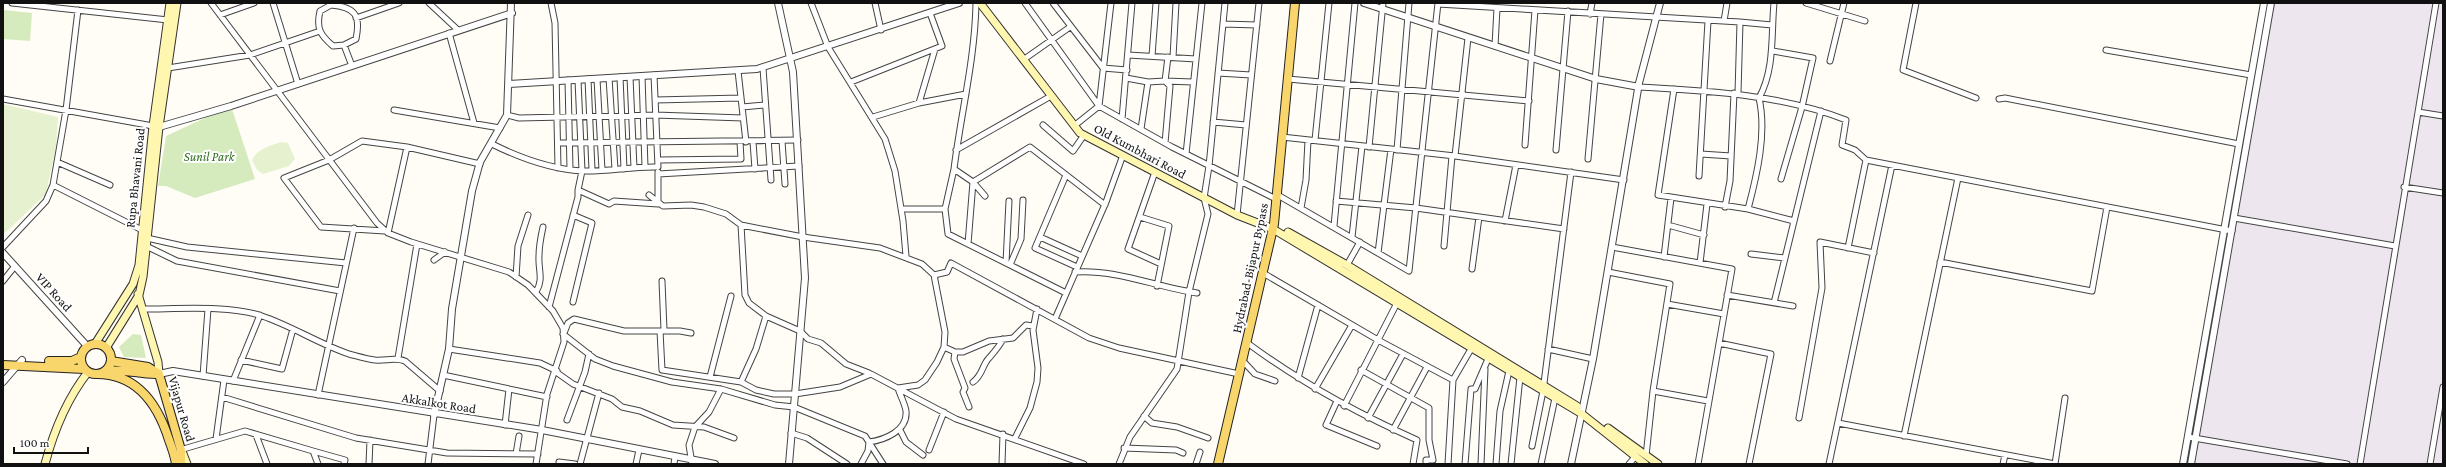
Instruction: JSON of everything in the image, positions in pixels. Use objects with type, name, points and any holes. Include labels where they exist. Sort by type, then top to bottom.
[{"type":"main road","name":"Rupa Bhavani Road","points":[[91,345],[133,284],[138,265],[170,3]]},
{"type":"main road","points":[[108,366],[106,348],[139,295],[144,277],[156,126],[168,68],[177,3]]},
{"type":"main road","name":"Old Kumbhari Road","points":[[980,3],[1074,126],[1084,135],[1237,215],[1273,227]]},
{"type":"main road","name":"Hydrabad-Bijapur Bypass","points":[[1218,464],[1273,227],[1295,3]]},
{"type":"main road","points":[[1273,227],[1347,265],[1583,412],[1644,462]]},
{"type":"main road","points":[[1273,227],[1471,349],[1520,377],[1544,388],[1554,398],[1583,412],[1635,457],[1644,462],[1658,464]]},
{"type":"main road","points":[[108,366],[146,375],[159,374],[158,362],[144,309],[133,284]]},
{"type":"main road","points":[[3,365],[20,362],[72,361],[81,357],[91,345],[106,348]]},
{"type":"main road","points":[[81,357],[86,371]]},
{"type":"main road","points":[[3,360],[86,371],[97,374],[108,366]]},
{"type":"main road","name":"Vijapur Road","points":[[108,366],[148,367],[159,374],[181,464]]},
{"type":"main road","points":[[45,464],[53,435],[73,392],[86,371]]},
{"type":"main road","name":"Vijapur Road","points":[[97,374],[123,378],[146,395],[158,413],[177,451],[176,464]]},
{"type":"main road","points":[[177,451],[187,464]]},
{"type":"street","points":[[13,3],[168,20]]},
{"type":"street","points":[[69,10],[71,3]]},
{"type":"street","points":[[211,3],[328,160],[377,223],[387,232]]},
{"type":"street","points":[[220,15],[254,3]]},
{"type":"street","points":[[273,3],[298,84]]},
{"type":"street","points":[[356,18],[399,3]]},
{"type":"street","points":[[429,3],[458,30]]},
{"type":"street","points":[[428,464],[434,414],[449,349],[452,309],[461,256],[464,224],[480,164],[492,144],[506,115],[509,84],[512,13],[511,3]]},
{"type":"street","points":[[551,3],[555,23],[558,168]]},
{"type":"street","points":[[778,3],[791,59],[798,140],[805,278],[789,464]]},
{"type":"street","points":[[819,3],[812,4],[828,47],[873,117],[885,139],[895,171],[906,256]]},
{"type":"street","points":[[875,3],[881,30]]},
{"type":"street","points":[[509,84],[763,68],[959,3]]},
{"type":"street","points":[[976,3],[976,31],[954,169],[945,209],[948,234],[1066,293]]},
{"type":"street","points":[[1025,3],[1099,106],[1209,166],[1301,208],[1409,271],[1438,4],[1484,5],[1497,8],[1568,11],[1590,14],[1772,25]]},
{"type":"street","points":[[1053,3],[1070,27],[1104,68],[1127,70]]},
{"type":"street","points":[[1074,126],[1099,106],[1111,3]]},
{"type":"street","points":[[1122,119],[1132,3]]},
{"type":"street","points":[[1152,56],[1156,3]]},
{"type":"street","points":[[1165,81],[1170,57],[1176,3]]},
{"type":"street","points":[[1186,154],[1202,3]]},
{"type":"street","points":[[1119,464],[1124,448],[1144,416],[1172,378],[1178,359],[1189,292],[1208,214],[1204,198],[1209,166],[1225,3]]},
{"type":"street","points":[[1237,215],[1259,3]]},
{"type":"street","points":[[1315,140],[1328,3]]},
{"type":"street","points":[[1334,226],[1340,143],[1355,3]]},
{"type":"street","points":[[1364,3],[1383,6],[1408,17],[1436,25],[1468,38],[1564,67],[1596,79],[1639,87],[1736,93],[1821,111],[1846,120],[1842,145],[1855,150],[1866,160],[2232,231]]},
{"type":"street","points":[[1397,150],[1409,3]]},
{"type":"street","points":[[1590,14],[1592,3]]},
{"type":"street","points":[[1571,464],[1593,359],[1639,87],[1660,3]]},
{"type":"street","points":[[1724,21],[1727,3]]},
{"type":"street","points":[[1748,209],[1754,185],[1760,144],[1762,114],[1759,98],[1763,90],[1773,51],[1772,25],[1774,3]]},
{"type":"street","points":[[1806,3],[1865,20]]},
{"type":"street","points":[[1830,61],[1844,3]]},
{"type":"street","points":[[1916,3],[1903,70],[1976,98]]},
{"type":"street","points":[[2183,464],[2264,3]]},
{"type":"street","points":[[2191,464],[2271,3]]},
{"type":"street","points":[[2360,464],[2404,187],[2436,3]]},
{"type":"street","points":[[330,4],[344,6],[354,13],[356,18],[359,25],[356,39],[344,44],[333,46],[321,36],[317,21],[320,11],[330,4]]},
{"type":"street","points":[[1369,146],[1383,6]]},
{"type":"street","points":[[1495,46],[1497,8]]},
{"type":"street","points":[[3,247],[46,201],[53,185],[66,110],[78,10]]},
{"type":"street","points":[[1525,145],[1535,10]]},
{"type":"street","points":[[1556,150],[1568,11]]},
{"type":"street","points":[[3,99],[156,126],[277,91],[512,13]]},
{"type":"street","points":[[850,82],[942,46],[930,13]]},
{"type":"street","points":[[1588,159],[1601,14]]},
{"type":"street","points":[[1699,176],[1706,91],[1708,21]]},
{"type":"street","points":[[1725,207],[1730,180],[1740,22]]},
{"type":"street","points":[[1223,24],[1257,25]]},
{"type":"street","points":[[1023,60],[1070,27]]},
{"type":"street","points":[[168,68],[250,55],[320,31]]},
{"type":"street","points":[[449,34],[474,123]]},
{"type":"street","points":[[1444,246],[1468,38]]},
{"type":"street","points":[[344,44],[352,66]]},
{"type":"street","points":[[919,104],[935,49]]},
{"type":"street","points":[[2106,50],[2251,75]]},
{"type":"street","points":[[1773,51],[1813,58],[1802,107],[1781,179]]},
{"type":"street","points":[[1128,55],[1196,59]]},
{"type":"street","points":[[763,68],[771,180]]},
{"type":"street","points":[[658,160],[741,159],[743,118],[738,70]]},
{"type":"street","points":[[1218,73],[1252,75]]},
{"type":"street","points":[[654,75],[658,160],[658,204]]},
{"type":"street","points":[[642,76],[645,168]]},
{"type":"street","points":[[630,77],[634,168]]},
{"type":"street","points":[[609,78],[615,169]]},
{"type":"street","points":[[620,78],[624,168]]},
{"type":"street","points":[[1126,78],[1148,82],[1193,82]]},
{"type":"street","points":[[588,79],[592,170]]},
{"type":"street","points":[[598,79],[602,170]]},
{"type":"street","points":[[1288,79],[1529,101]]},
{"type":"street","points":[[568,80],[570,169]]},
{"type":"street","points":[[549,307],[573,215],[582,171],[578,80]]},
{"type":"street","points":[[1165,81],[1170,86],[1165,143]]},
{"type":"street","points":[[1141,129],[1148,82]]},
{"type":"street","points":[[1674,89],[1658,195],[1725,207],[1748,209],[1794,220]]},
{"type":"street","points":[[873,117],[919,104],[966,94]]},
{"type":"street","points":[[956,150],[1051,96]]},
{"type":"street","points":[[655,100],[741,98]]},
{"type":"street","points":[[1999,100],[2005,98],[2239,144]]},
{"type":"street","points":[[742,107],[765,105]]},
{"type":"street","points":[[394,110],[500,128]]},
{"type":"street","points":[[1774,303],[1821,111]]},
{"type":"street","points":[[2418,112],[2443,116]]},
{"type":"street","points":[[506,115],[519,118],[655,115],[743,118]]},
{"type":"street","points":[[1213,122],[1246,125]]},
{"type":"street","points":[[1044,125],[1073,151],[1084,135]]},
{"type":"street","points":[[1282,137],[1454,156],[1624,180]]},
{"type":"street","points":[[558,143],[657,141],[753,142],[798,140]]},
{"type":"street","points":[[1301,208],[1306,180],[1308,140]]},
{"type":"street","points":[[480,164],[406,147],[362,141],[328,160],[284,178],[321,227],[354,228],[387,232],[417,244],[461,256],[509,272],[536,292],[549,307],[563,328],[564,342],[547,398],[536,464]]},
{"type":"street","points":[[782,141],[785,184]]},
{"type":"street","points":[[753,142],[755,168]]},
{"type":"street","points":[[492,144],[518,156],[558,168],[582,171],[658,167]]},
{"type":"street","points":[[1352,237],[1362,146]]},
{"type":"street","points":[[387,232],[406,147]]},
{"type":"street","points":[[973,182],[1030,148],[1105,205]]},
{"type":"street","points":[[1378,253],[1391,149]]},
{"type":"street","points":[[1701,154],[1731,156]]},
{"type":"street","points":[[1055,319],[1105,205],[1123,155]]},
{"type":"street","points":[[1848,248],[1866,160]]},
{"type":"street","points":[[57,162],[110,186]]},
{"type":"street","points":[[1505,221],[1516,165]]},
{"type":"street","points":[[1829,464],[1892,165]]},
{"type":"street","points":[[658,174],[799,166]]},
{"type":"street","points":[[954,169],[973,182],[985,196]]},
{"type":"street","points":[[1155,172],[1128,250],[1161,264]]},
{"type":"street","points":[[1532,446],[1544,388],[1571,172]]},
{"type":"street","points":[[1066,175],[1036,248],[1076,269],[1120,275],[1158,286],[1197,293]]},
{"type":"street","points":[[1904,436],[1958,178]]},
{"type":"street","points":[[968,244],[973,182]]},
{"type":"street","points":[[53,185],[142,230]]},
{"type":"street","points":[[2404,187],[2443,193]]},
{"type":"street","points":[[578,190],[609,204],[614,201],[658,204],[663,206],[691,205],[704,207],[726,214],[741,224],[773,229],[803,237],[880,248],[906,256],[922,264],[934,275],[946,332],[944,347],[937,362],[924,380],[918,385],[898,388]]},
{"type":"street","points":[[649,195],[658,204]]},
{"type":"street","points":[[1664,257],[1671,198]]},
{"type":"street","points":[[1008,264],[1021,239],[1022,200]]},
{"type":"street","points":[[1336,201],[1356,204],[1416,208],[1564,229]]},
{"type":"street","points":[[1008,202],[1008,264]]},
{"type":"street","points":[[1700,263],[1708,204]]},
{"type":"street","points":[[1940,262],[2092,290],[2107,207]]},
{"type":"street","points":[[901,209],[945,209]]},
{"type":"street","points":[[516,277],[518,246],[528,215]]},
{"type":"street","points":[[573,215],[592,223],[573,302]]},
{"type":"street","points":[[1140,217],[1169,226],[1158,286]]},
{"type":"street","points":[[1472,268],[1479,217]]},
{"type":"street","points":[[2234,218],[2395,246]]},
{"type":"street","points":[[741,224],[745,294],[749,303],[766,316],[800,332],[808,339],[820,343],[846,364],[871,374],[956,419],[1015,438],[1084,464]]},
{"type":"street","points":[[1668,225],[1704,235]]},
{"type":"street","points":[[536,292],[541,283],[541,269],[538,256],[543,227]]},
{"type":"street","points":[[318,395],[354,228]]},
{"type":"street","points":[[1040,237],[1082,256]]},
{"type":"street","points":[[147,238],[187,246],[346,263]]},
{"type":"street","points":[[1347,265],[1360,242]]},
{"type":"street","points":[[1799,418],[1822,288],[1820,242],[1874,253]]},
{"type":"street","points":[[398,358],[417,244]]},
{"type":"street","points":[[146,246],[183,262],[340,291]]},
{"type":"street","points":[[1612,247],[1732,269],[1698,464]]},
{"type":"street","points":[[434,260],[445,252]]},
{"type":"street","name":"VIP Road","points":[[3,253],[91,345]]},
{"type":"street","points":[[1751,254],[1785,258]]},
{"type":"street","points":[[934,275],[947,272],[951,263],[1089,338],[1111,345],[1239,374]]},
{"type":"street","points":[[3,281],[15,266]]},
{"type":"street","points":[[1608,272],[1670,284],[1653,391],[1644,462]]},
{"type":"street","points":[[1263,273],[1378,340],[1453,380]]},
{"type":"street","points":[[662,281],[662,370],[741,382],[762,391],[795,394],[840,387],[871,374]]},
{"type":"street","points":[[1727,295],[1793,306]]},
{"type":"street","points":[[710,377],[731,296]]},
{"type":"street","points":[[1344,406],[1361,370],[1397,303]]},
{"type":"street","points":[[1667,304],[1724,314]]},
{"type":"street","points":[[1298,378],[1318,305]]},
{"type":"street","points":[[144,309],[208,309],[260,315],[329,347],[376,360],[398,358],[405,361],[440,391]]},
{"type":"street","points":[[203,376],[208,309]]},
{"type":"street","points":[[1015,438],[1030,408],[1036,382],[1038,368],[1033,342],[1033,326],[1037,309]]},
{"type":"street","points":[[233,381],[260,315]]},
{"type":"street","points":[[741,382],[756,350],[766,316]]},
{"type":"street","points":[[563,334],[568,323],[574,319],[624,331],[691,333]]},
{"type":"street","points":[[944,347],[955,352],[963,352],[989,340],[1013,338],[1026,325],[1033,326]]},
{"type":"street","points":[[1315,388],[1352,325]]},
{"type":"street","points":[[241,360],[282,369],[293,329]]},
{"type":"street","points":[[563,334],[595,359],[613,366],[672,382],[721,389],[775,405],[794,407],[865,436],[883,464]]},
{"type":"street","points":[[973,382],[980,377],[989,358],[995,354],[1003,339]]},
{"type":"street","points":[[1246,342],[1298,378],[1344,406],[1416,440],[1413,464]]},
{"type":"street","points":[[1719,343],[1771,354],[1749,464]]},
{"type":"street","points":[[449,349],[540,363],[556,371],[579,386],[599,393],[622,407],[640,411],[673,425],[704,427],[734,438]]},
{"type":"street","points":[[1448,464],[1453,380],[1471,349]]},
{"type":"street","points":[[1548,349],[1593,359]]},
{"type":"street","points":[[955,352],[954,359],[965,388],[963,392],[969,407]]},
{"type":"street","points":[[568,420],[589,354]]},
{"type":"street","points":[[1368,418],[1403,354]]},
{"type":"street","points":[[1465,464],[1471,389],[1474,389],[1488,359]]},
{"type":"street","points":[[1242,360],[1255,374],[1275,381]]},
{"type":"street","points":[[3,382],[20,362]]},
{"type":"street","points":[[1481,464],[1485,366]]},
{"type":"street","points":[[1393,430],[1427,367]]},
{"type":"street","points":[[1361,370],[1429,408],[1429,440],[1433,460],[1426,460],[1426,464]]},
{"type":"street","points":[[1496,464],[1500,411],[1509,371]]},
{"type":"street","name":"Akkalkot Road","points":[[159,374],[174,372],[203,376],[542,430],[675,457],[692,462],[715,464]]},
{"type":"street","points":[[444,375],[547,398]]},
{"type":"street","points":[[1511,464],[1520,377]]},
{"type":"street","points":[[216,439],[224,380]]},
{"type":"street","points":[[2430,464],[2443,387]]},
{"type":"street","points":[[869,442],[882,440],[900,430],[906,412],[898,388]]},
{"type":"street","points":[[505,425],[510,389]]},
{"type":"street","points":[[692,462],[690,444],[695,427],[709,412],[721,389]]},
{"type":"street","points":[[1653,391],[1708,401]]},
{"type":"street","points":[[580,464],[599,393]]},
{"type":"street","points":[[222,397],[370,440],[447,453],[538,454]]},
{"type":"street","points":[[1541,464],[1554,398]]},
{"type":"street","points":[[1838,423],[2055,464],[2065,398]]},
{"type":"street","points":[[1337,401],[1326,425],[1377,446]]},
{"type":"street","points":[[928,450],[944,412]]},
{"type":"street","points":[[1144,416],[1152,423],[1177,427],[1208,438]]},
{"type":"street","points":[[900,430],[906,442],[923,455]]},
{"type":"street","points":[[177,451],[245,431],[344,460],[344,464]]},
{"type":"street","points":[[791,433],[807,438],[847,464]]},
{"type":"street","points":[[1002,434],[1002,464]]},
{"type":"street","points":[[256,435],[267,463],[261,464]]},
{"type":"street","points":[[516,454],[519,436]]},
{"type":"street","points":[[2188,436],[2347,464]]},
{"type":"street","points":[[369,464],[370,440]]},
{"type":"street","points":[[861,464],[868,451],[869,442]]},
{"type":"street","points":[[1124,448],[1176,450],[1183,453]]},
{"type":"street","points":[[636,464],[639,450]]},
{"type":"street","points":[[313,451],[318,464]]},
{"type":"street","points":[[1196,464],[1200,452]]},
{"type":"street","points":[[2003,464],[2005,454]]},
{"type":"street","points":[[674,464],[675,457]]},
{"type":"street","points":[[1629,464],[1635,457]]},
{"type":"street","points":[[559,462],[575,464]]},
{"type":"shaded area","points":[[2264,3],[2443,3],[2443,464],[2182,464]]},
{"type":"green space","points":[[3,10],[32,13],[30,41],[3,39]]},
{"type":"green space","points":[[3,104],[58,117],[56,147],[46,194],[5,233],[3,231]]},
{"type":"green space","name":"Sunil Park","points":[[231,106],[255,179],[195,198],[166,186],[158,186],[166,136]]},
{"type":"green space","points":[[281,142],[288,143],[295,159],[289,166],[263,174],[257,170],[252,160],[255,156],[261,150]]},
{"type":"green space","points":[[133,334],[141,335],[146,358],[124,357],[119,347]]}]
